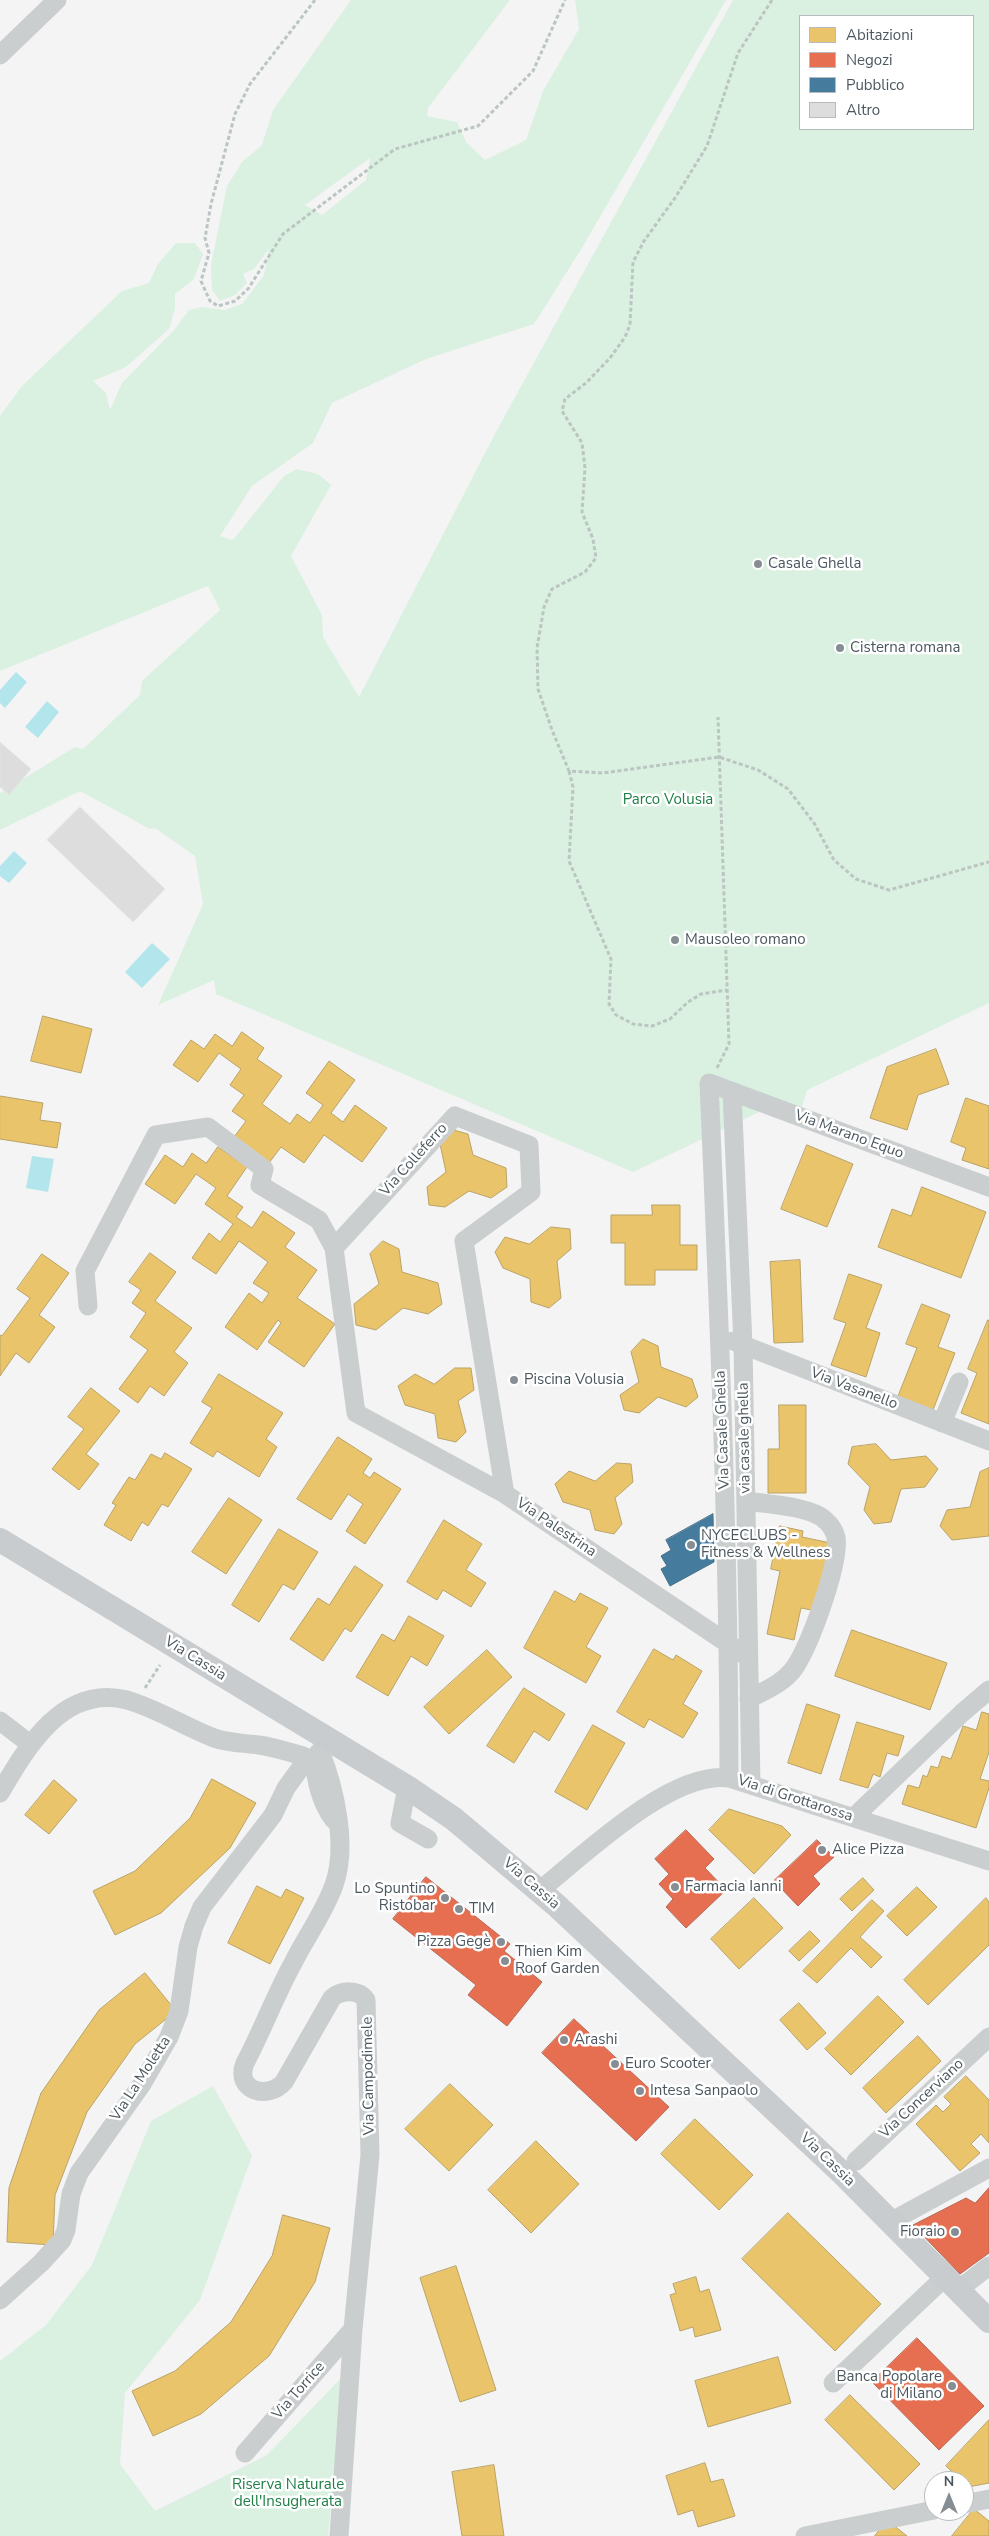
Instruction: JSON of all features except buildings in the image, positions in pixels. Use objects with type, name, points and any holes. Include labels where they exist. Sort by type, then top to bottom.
[{"type":"main road","name":"Via Cassia","points":[[0,1540],[307,1727],[314,1754],[407,1787],[454,1819],[540,1890],[842,2173],[989,2321]]},
{"type":"street","points":[[0,56],[57,0]]},
{"type":"street","name":"Via Marano Equo","points":[[709,1083],[989,1187]]},
{"type":"street","name":"Via Casale Ghella","points":[[709,1083],[720,1336],[729,1646],[729,1778]]},
{"type":"street","name":"via casale ghella","points":[[732,1092],[743,1345],[751,1785]]},
{"type":"street","name":"Via Colleferro","points":[[334,1248],[455,1116],[529,1145],[530,1192],[464,1241],[505,1494]]},
{"type":"street","points":[[88,1306],[85,1271],[156,1135],[208,1126],[264,1169],[260,1185],[319,1220],[334,1248]]},
{"type":"street","name":"Via Palestrina","points":[[334,1248],[356,1413],[505,1494],[748,1657]]},
{"type":"street","name":"Via Vasanello","points":[[720,1336],[989,1441]]},
{"type":"street","points":[[942,1423],[959,1382]]},
{"type":"street","points":[[746,1501],[806,1511],[826,1520],[836,1535],[836,1551],[818,1616],[795,1666],[782,1682],[749,1699]]},
{"type":"street","points":[[854,1818],[962,1713],[989,1690]]},
{"type":"street","points":[[0,1793],[30,1744],[55,1718],[84,1702],[110,1698],[136,1703],[220,1740],[314,1754]]},
{"type":"street","points":[[0,1721],[30,1744]]},
{"type":"street","name":"Via Campodimele","points":[[314,1754],[318,1786],[326,1810],[337,1825],[340,1859],[334,1887],[292,1964],[245,2063],[243,2074],[246,2084],[253,2090],[263,2093],[276,2089],[284,2082],[332,1998],[341,1993],[354,1992],[364,1996],[366,2000],[370,2155],[353,2329],[339,2536]]},
{"type":"street","name":"Via La Moletta","points":[[0,2300],[41,2263],[65,2235],[71,2194],[79,2173],[142,2084],[175,2024],[188,1947],[200,1912],[218,1884],[273,1815],[286,1788],[314,1754]]},
{"type":"street","name":"Via di Grottarossa","points":[[540,1890],[656,1799],[695,1782],[720,1777],[729,1778],[989,1861]]},
{"type":"street","points":[[407,1787],[400,1823],[428,1839]]},
{"type":"street","name":"Via Concerviano","points":[[856,2161],[989,2037]]},
{"type":"street","points":[[890,2222],[989,2168]]},
{"type":"street","points":[[833,2383],[952,2283],[989,2266]]},
{"type":"street","name":"Via Torrice","points":[[245,2453],[353,2329]]},
{"type":"street","points":[[974,2502],[989,2499]]},
{"type":"street","points":[[805,2536],[924,2512]]},
{"type":"path","points":[[314,0],[250,84],[235,114],[211,204],[205,238],[209,253],[201,281],[210,301],[218,306],[235,301],[248,289],[283,234],[395,149],[478,126],[533,71],[565,0]]},
{"type":"path","points":[[727,990],[701,994],[688,1002],[670,1019],[652,1026],[633,1024],[616,1015],[609,1004],[610,959],[569,861],[572,787],[569,771],[538,689],[537,648],[544,607],[552,589],[585,572],[596,558],[593,539],[582,512],[585,468],[582,443],[562,410],[565,399],[586,383],[610,358],[624,337],[630,325],[633,262],[644,241],[675,198],[707,146],[738,54],[772,0]]},
{"type":"path","points":[[709,1083],[729,1044],[718,717]]},
{"type":"path","points":[[569,771],[603,773],[719,757],[758,770],[788,790],[814,823],[834,860],[856,879],[889,890],[989,862]]},
{"type":"path","points":[[136,1703],[160,1665]]},
{"type":"green space","name":"Parco Volusia","points":[[351,0],[510,0],[428,108],[427,116],[457,122],[466,142],[485,160],[526,140],[543,91],[579,29],[575,0],[726,0],[582,248],[534,324],[426,359],[332,403],[313,443],[252,486],[220,536],[233,540],[284,476],[297,469],[318,474],[331,485],[291,556],[322,615],[323,637],[359,697],[497,430],[733,0],[989,0],[989,1003],[807,1090],[799,1117],[772,1106],[633,1172],[216,994],[214,980],[158,1005],[203,904],[195,856],[155,828],[150,829],[80,791],[0,830],[0,793],[75,747],[83,749],[140,695],[142,681],[220,610],[208,586],[0,671],[0,416],[22,386],[122,291],[149,283],[158,264],[176,243],[195,243],[203,254],[194,279],[175,294],[175,309],[169,329],[126,367],[93,381],[106,393],[110,410],[122,383],[174,330],[189,310],[202,307],[225,310],[242,304],[264,275],[269,249],[254,269],[243,274],[247,283],[235,295],[220,301],[212,290],[211,265],[227,186],[242,162],[262,145],[273,110]],"holes":[[[370,158],[366,180],[322,215],[305,205]]]},
{"type":"green space","name":"Riserva Naturale dell'Insugherata","points":[[213,2086],[252,2156],[200,2300],[125,2393],[120,2464],[155,2511],[267,2455],[345,2374],[328,2536],[0,2536],[0,2361],[46,2325],[92,2265],[151,2121]]},
{"type":"water","points":[[16,672],[27,682],[5,708],[0,703],[0,690]]},
{"type":"water","points":[[47,701],[59,712],[38,738],[25,727]]},
{"type":"water","points":[[14,851],[27,863],[9,883],[0,876],[0,866]]},
{"type":"water","points":[[152,943],[170,959],[142,988],[125,972]]},
{"type":"water","points":[[32,1156],[54,1159],[48,1192],[26,1188]]},
{"type":"place","name":"Casale Ghella","points":[[758,564]]},
{"type":"place","name":"Cisterna romana","points":[[840,648]]},
{"type":"place","name":"Mausoleo romano","points":[[675,940]]},
{"type":"place","name":"Piscina Volusia","points":[[514,1380]]},
{"type":"place","name":"NYCECLUBS - Fitness & Wellness","points":[[691,1545]]},
{"type":"place","name":"Alice Pizza","points":[[822,1850]]},
{"type":"place","name":"Farmacia Ianni","points":[[675,1887]]},
{"type":"place","name":"Lo Spuntino Ristobar","points":[[445,1898]]},
{"type":"place","name":"TIM","points":[[459,1909]]},
{"type":"place","name":"Pizza Gegè","points":[[501,1942]]},
{"type":"place","name":"Thien Kim Roof Garden","points":[[505,1961]]},
{"type":"place","name":"Arashi","points":[[564,2040]]},
{"type":"place","name":"Euro Scooter","points":[[615,2064]]},
{"type":"place","name":"Intesa Sanpaolo","points":[[640,2091]]},
{"type":"place","name":"Fioraio","points":[[955,2232]]},
{"type":"place","name":"Banca Popolare di Milano","points":[[952,2386]]}]
